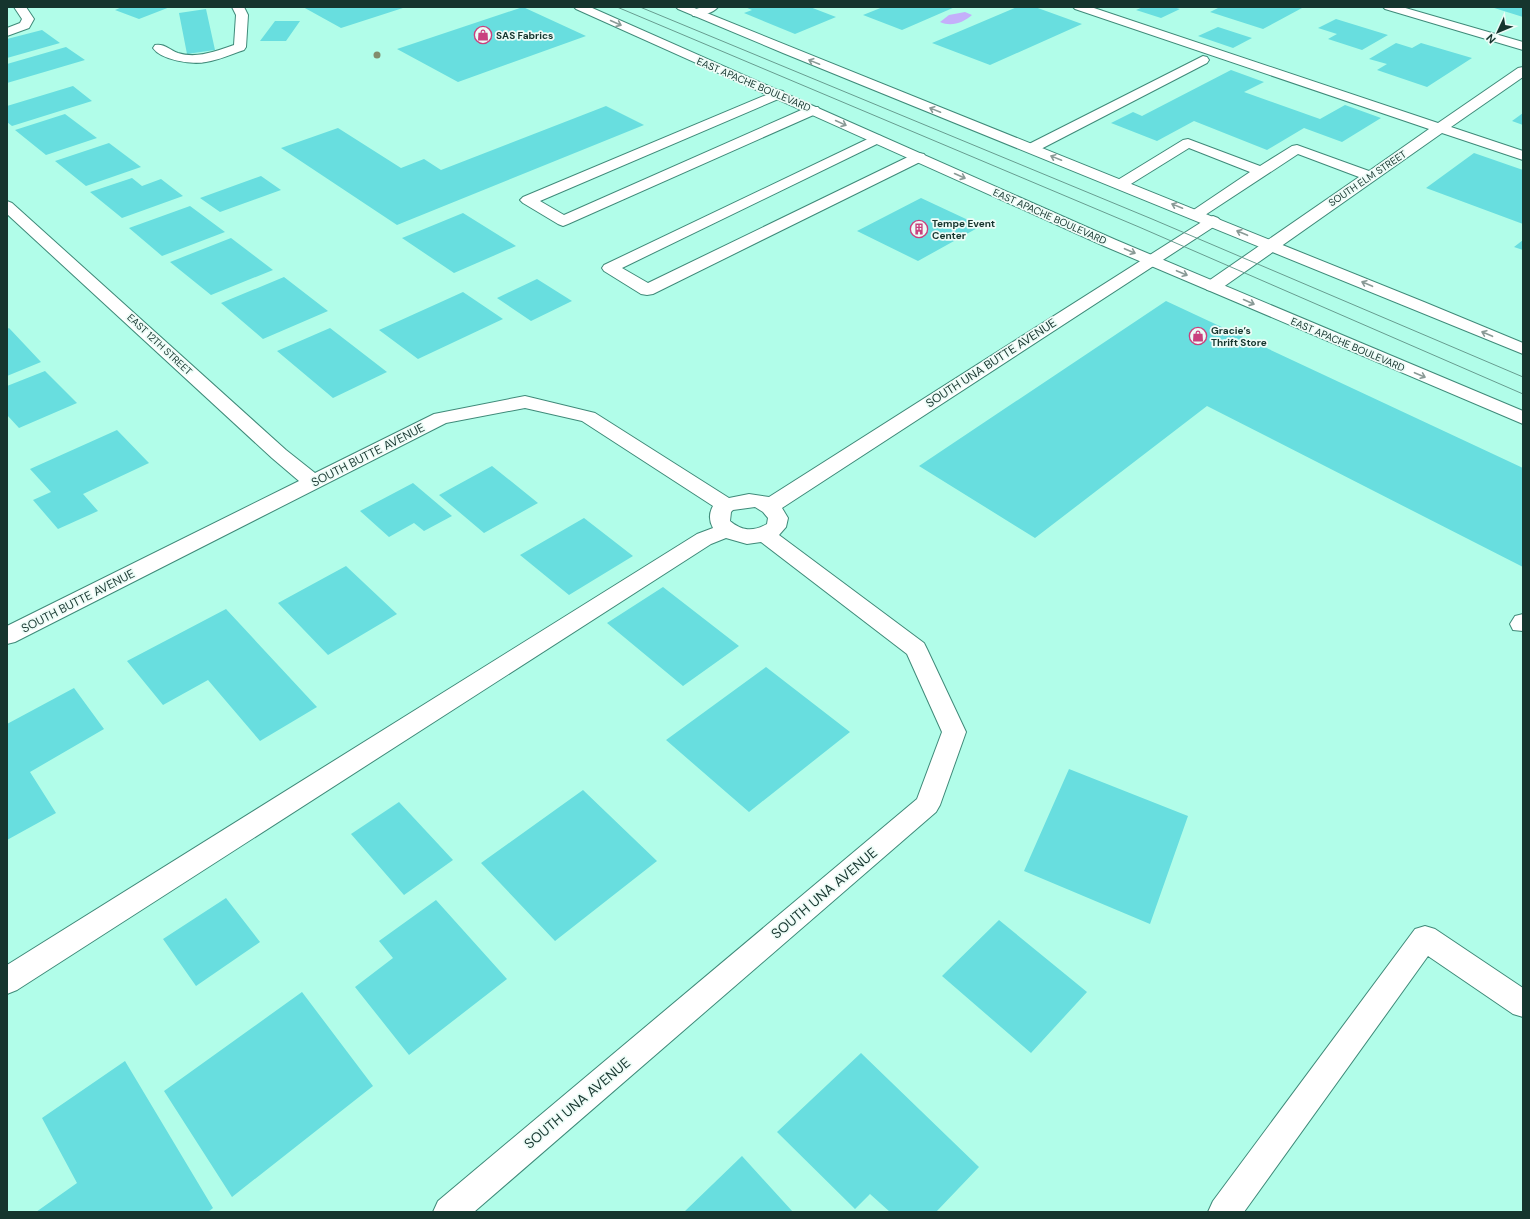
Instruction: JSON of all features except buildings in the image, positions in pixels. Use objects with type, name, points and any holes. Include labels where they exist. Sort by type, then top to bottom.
[{"type":"street","points":[[7,32],[25,25],[28,19],[20,7]]},
{"type":"street","points":[[159,48],[176,57],[204,58],[240,47],[242,15],[238,7]]},
{"type":"street","name":"EAST APACHE BOULEVARD","points":[[580,7],[1150,260],[1523,418]]},
{"type":"street","points":[[682,7],[1213,220],[1523,349]]},
{"type":"street","points":[[697,13],[712,7]]},
{"type":"street","points":[[1079,7],[1523,156]]},
{"type":"street","points":[[1390,7],[1523,46]]},
{"type":"street","points":[[1032,148],[1203,60]]},
{"type":"street","name":"SOUTH ELM STREET","points":[[1213,286],[1523,71]]},
{"type":"street","points":[[778,94],[528,200],[563,221],[813,110]]},
{"type":"street","points":[[876,139],[610,268],[647,290],[919,157]]},
{"type":"street","points":[[1121,184],[1188,143],[1261,171]]},
{"type":"street","points":[[1197,214],[1261,171],[1298,149],[1370,176]]},
{"type":"street","name":"EAST 12TH STREET","points":[[7,206],[279,454],[314,483]]},
{"type":"street","name":"SOUTH UNA BUTTE AVENUE","points":[[770,506],[1213,220]]},
{"type":"street","name":"SOUTH BUTTE AVENUE","points":[[7,636],[441,418],[525,402],[588,417],[725,515]]},
{"type":"street","points":[[7,982],[704,539],[725,515],[742,501],[757,501],[770,506],[778,518],[776,527],[766,534],[753,537],[738,536],[725,515]]},
{"type":"street","name":"SOUTH UNA AVENUE","points":[[448,1212],[927,805],[954,732],[916,649],[766,534]]},
{"type":"street","points":[[1224,1212],[1426,938],[1523,1004]]},
{"type":"shaded area","points":[[965,12],[972,15],[961,22],[948,24],[940,22],[949,15]]},
{"type":"tram line","points":[[617,7],[1139,227],[1523,394]]},
{"type":"tram line","points":[[640,7],[1152,219],[1523,377]]},
{"type":"place","name":"SAS Fabrics","points":[[483,35]]},
{"type":"place","name":"Tempe Event Center","points":[[919,229]]},
{"type":"place","name":"Gracie’s Thrift Store","points":[[1198,336]]}]
